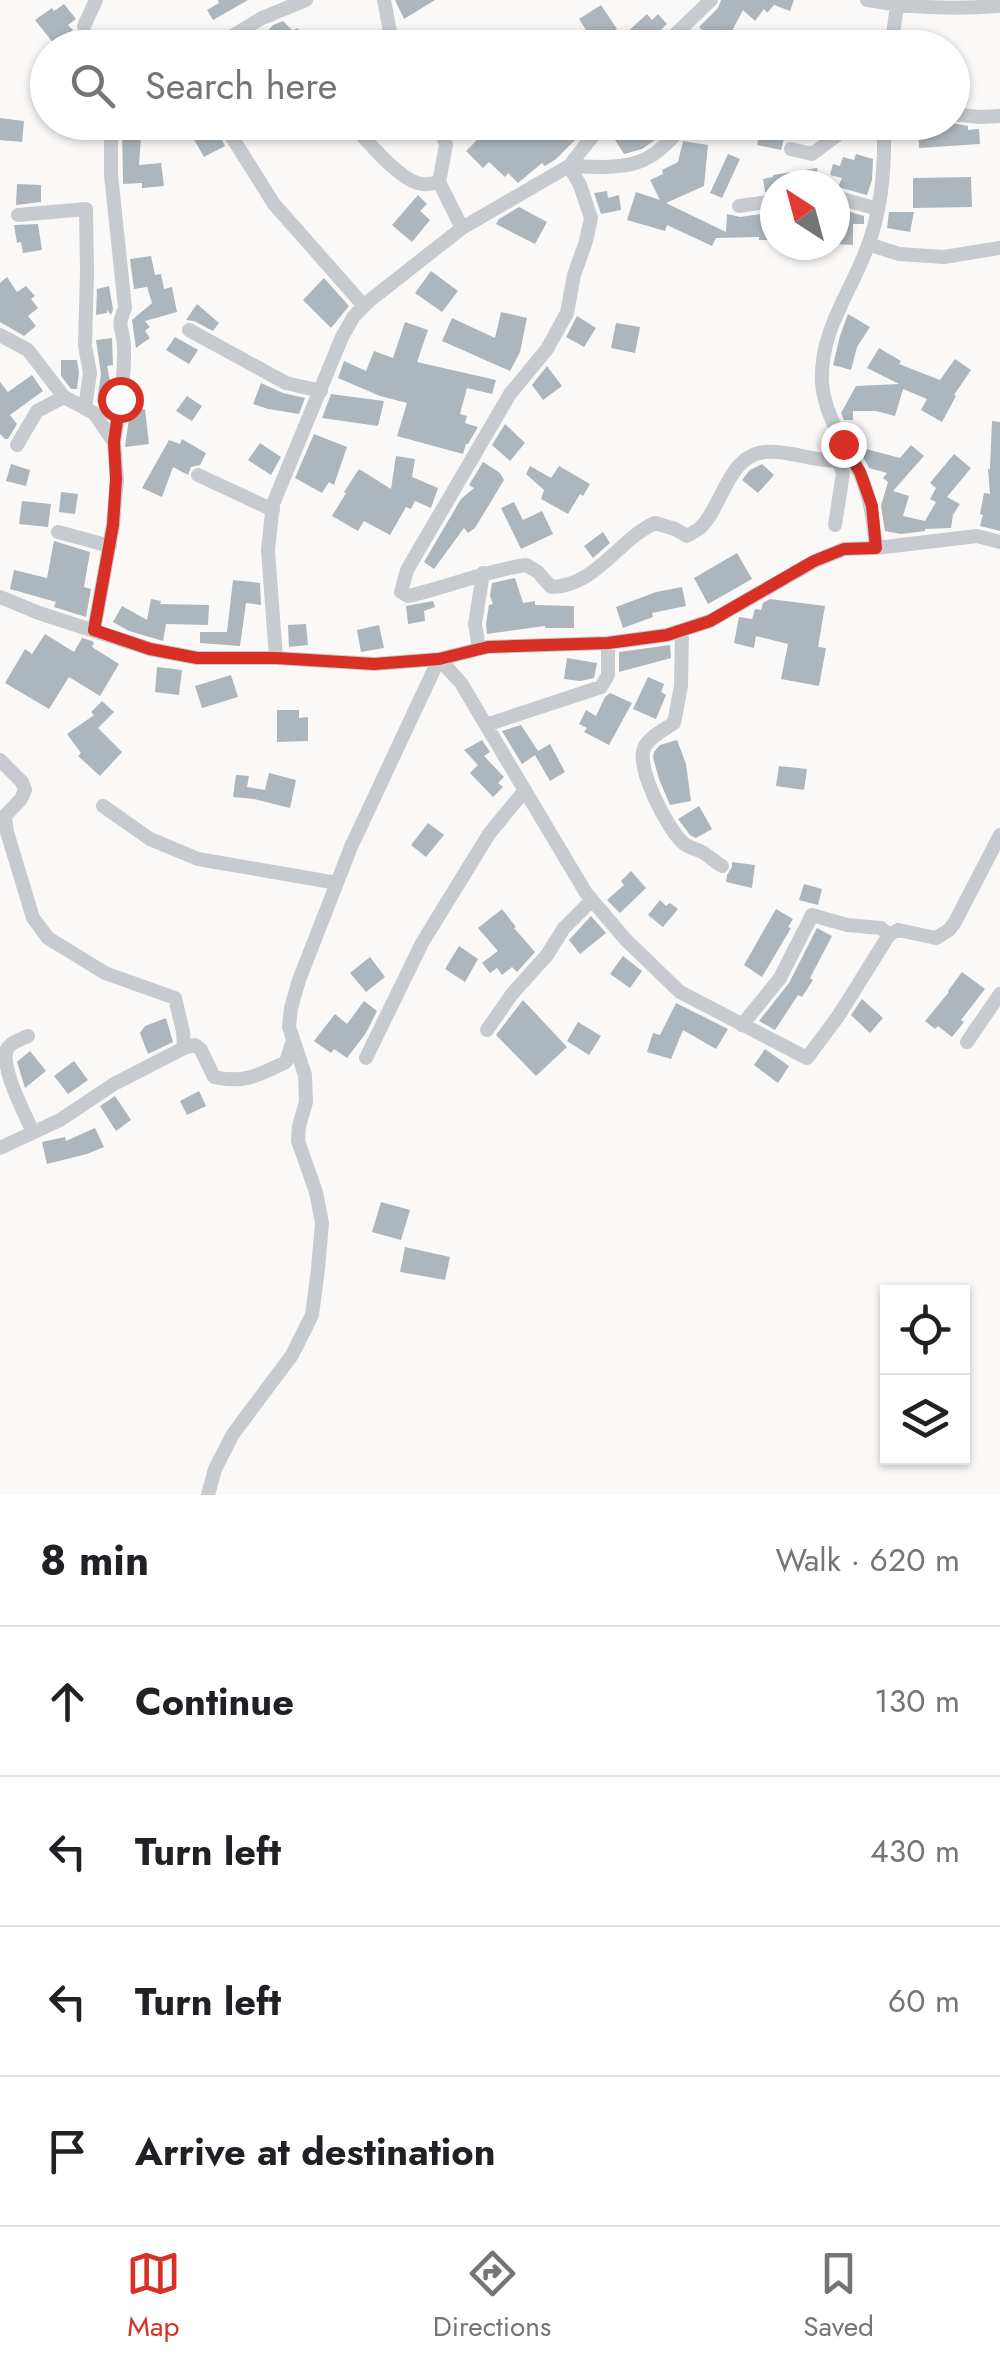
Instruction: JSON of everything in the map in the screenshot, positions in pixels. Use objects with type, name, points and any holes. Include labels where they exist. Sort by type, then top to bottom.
[{"type":"street","points":[[84,26],[96,0]]},
{"type":"street","points":[[242,30],[306,0]]},
{"type":"street","points":[[384,0],[390,30]]},
{"type":"street","points":[[680,30],[711,0]]},
{"type":"street","points":[[867,0],[950,9],[1000,6]]},
{"type":"street","points":[[894,30],[897,6]]},
{"type":"street","points":[[970,116],[1000,116]]},
{"type":"street","points":[[94,630],[110,546],[116,479],[114,442],[124,343],[118,325],[126,308],[111,175],[111,140]]},
{"type":"street","points":[[234,140],[274,204],[364,306]]},
{"type":"street","points":[[367,140],[412,181],[439,182]]},
{"type":"street","points":[[445,140],[439,182],[462,228]]},
{"type":"street","points":[[276,658],[268,550],[273,510],[354,316],[462,228],[570,166],[590,140]]},
{"type":"street","points":[[570,166],[611,168],[646,160],[670,140]]},
{"type":"street","points":[[791,149],[812,154],[831,140]]},
{"type":"street","points":[[835,525],[845,461],[822,382],[831,326],[863,259],[878,209],[885,171],[884,140]]},
{"type":"street","points":[[570,166],[591,218],[574,275],[568,313],[547,349],[510,394],[407,570],[401,592],[408,596],[526,565],[551,587],[562,587],[600,568],[655,523],[687,536],[700,528],[736,469],[748,457],[766,452],[845,461],[860,472],[872,506],[876,548]]},
{"type":"street","points":[[850,202],[878,209]]},
{"type":"street","points":[[738,206],[760,203]]},
{"type":"street","points":[[18,215],[86,208],[84,346],[90,373],[85,408]]},
{"type":"street","points":[[868,244],[899,254],[944,257],[1000,248]]},
{"type":"street","points":[[190,330],[286,383],[321,391]]},
{"type":"street","points":[[0,335],[28,350],[64,397],[94,413],[114,442]]},
{"type":"street","points":[[18,445],[38,411],[64,397]]},
{"type":"street","points":[[198,475],[273,510]]},
{"type":"street","points":[[58,532],[110,546]]},
{"type":"street","points":[[0,597],[150,649],[197,658],[374,664],[439,659],[479,649],[608,643],[667,635],[710,621],[814,561],[844,549],[978,536],[1000,542]]},
{"type":"street","points":[[479,649],[474,624],[482,574]]},
{"type":"street","points":[[682,630],[681,686],[674,722],[644,748],[644,760],[655,800],[667,824],[685,846],[722,866]]},
{"type":"street","points":[[486,725],[602,687],[608,675],[608,643]]},
{"type":"street","points":[[439,659],[461,683],[592,900],[626,940],[680,992],[806,1058],[839,1015],[889,934],[898,930],[936,938],[949,930],[1000,835]]},
{"type":"street","points":[[208,1495],[214,1469],[233,1434],[306,1330],[315,1297],[322,1223],[298,1141],[306,1102],[305,1076],[290,1027],[291,1008],[351,847],[439,659]]},
{"type":"street","points":[[0,760],[25,790],[5,816],[6,832],[33,918],[48,938],[105,972],[175,998],[184,1048]]},
{"type":"street","points":[[366,1058],[422,943],[489,834],[524,790]]},
{"type":"street","points":[[102,806],[150,838],[198,859],[337,882]]},
{"type":"street","points":[[487,1030],[512,994],[548,955],[564,928],[592,900]]},
{"type":"street","points":[[742,1024],[780,978],[812,915],[848,926],[881,928],[889,934]]},
{"type":"street","points":[[966,1042],[1000,994]]},
{"type":"street","points":[[28,1036],[6,1049],[4,1065],[33,1132]]},
{"type":"street","points":[[0,1148],[60,1120],[114,1084],[184,1048],[195,1045],[214,1077],[233,1081],[257,1076],[286,1062],[293,1039]]},
{"type":"building","points":[[218,0],[248,0],[213,20],[207,10]]},
{"type":"building","points":[[395,0],[435,0],[404,19]]},
{"type":"building","points":[[721,0],[794,0],[790,11],[774,5],[767,13],[764,9],[755,21],[743,10],[732,30],[702,30],[699,27]]},
{"type":"building","points":[[64,4],[76,19],[68,25],[73,30],[43,30],[35,20],[52,8],[54,11]]},
{"type":"building","points":[[601,5],[617,29],[586,30],[579,19]]},
{"type":"building","points":[[647,14],[652,20],[658,14],[667,24],[660,30],[629,30]]},
{"type":"building","points":[[283,21],[292,30],[268,30]]},
{"type":"building","points":[[0,118],[24,121],[22,142],[0,140]]},
{"type":"building","points":[[979,129],[980,144],[919,148],[919,140],[970,140],[970,130]]},
{"type":"building","points":[[122,140],[141,140],[139,165],[161,163],[164,186],[142,188],[142,183],[123,184]]},
{"type":"building","points":[[194,140],[222,140],[225,146],[204,157]]},
{"type":"building","points":[[477,140],[575,140],[556,159],[545,166],[542,163],[518,183],[489,162],[483,168],[466,151]]},
{"type":"building","points":[[615,140],[655,140],[642,149],[624,154]]},
{"type":"building","points":[[758,140],[784,140],[781,150],[757,145]]},
{"type":"building","points":[[683,141],[708,145],[704,186],[666,203],[726,232],[727,214],[760,214],[760,240],[716,238],[712,246],[667,225],[665,231],[627,220],[636,192],[660,200],[650,180],[678,162]]},
{"type":"building","points":[[728,154],[740,159],[722,198],[710,193]]},
{"type":"building","points":[[856,154],[873,159],[867,195],[850,190],[850,170],[831,170],[833,164],[840,166],[843,157],[854,160]]},
{"type":"building","points":[[971,177],[972,207],[913,208],[913,178]]},
{"type":"building","points":[[17,184],[41,185],[41,202],[16,205]]},
{"type":"building","points":[[607,191],[608,198],[619,195],[621,210],[601,214],[594,193]]},
{"type":"building","points":[[418,195],[427,204],[420,211],[430,220],[412,242],[392,225]]},
{"type":"building","points":[[519,207],[547,222],[535,244],[496,224]]},
{"type":"building","points":[[850,212],[864,216],[864,224],[853,224],[853,245]]},
{"type":"building","points":[[889,212],[914,212],[910,232],[887,228]]},
{"type":"building","points":[[38,224],[42,250],[23,253],[14,225]]},
{"type":"building","points":[[151,256],[155,275],[161,274],[164,289],[172,287],[177,312],[145,321],[150,327],[145,331],[150,338],[136,348],[132,320],[152,303],[147,287],[134,289],[130,259]]},
{"type":"building","points":[[431,271],[458,291],[442,312],[415,293]]},
{"type":"building","points":[[7,277],[17,292],[26,286],[35,296],[31,299],[38,308],[28,316],[36,326],[24,336],[0,322],[0,283]]},
{"type":"building","points":[[324,278],[349,306],[331,328],[303,300]]},
{"type":"building","points":[[109,286],[111,315],[107,310],[96,315],[97,289]]},
{"type":"building","points":[[197,304],[219,323],[213,331],[186,320]]},
{"type":"building","points":[[501,312],[527,318],[520,352],[510,371],[442,341],[452,318],[495,338]]},
{"type":"building","points":[[848,314],[870,327],[857,347],[851,370],[833,365]]},
{"type":"building","points":[[577,316],[596,328],[584,347],[566,337]]},
{"type":"building","points":[[405,322],[428,330],[417,362],[496,380],[492,394],[467,388],[460,414],[467,416],[465,423],[478,427],[463,454],[397,436],[407,403],[338,378],[344,361],[366,371],[374,351],[393,358]]},
{"type":"building","points":[[616,323],[640,327],[635,353],[611,348]]},
{"type":"building","points":[[175,337],[198,350],[189,364],[166,350]]},
{"type":"building","points":[[112,338],[113,365],[107,366],[111,386],[109,407],[104,408],[97,402],[101,374],[96,340]]},
{"type":"building","points":[[879,348],[901,361],[899,364],[940,380],[955,359],[971,370],[942,422],[921,410],[927,399],[903,389],[895,416],[853,411],[853,420],[844,420],[841,413],[856,386],[899,384],[867,368]]},
{"type":"building","points":[[61,360],[77,360],[77,389],[71,389],[61,376]]},
{"type":"building","points":[[547,366],[562,386],[543,400],[532,385]]},
{"type":"building","points":[[32,375],[43,391],[10,415],[17,424],[5,439],[0,434],[0,382],[8,392]]},
{"type":"building","points":[[261,383],[305,398],[299,414],[253,404]]},
{"type":"building","points":[[331,394],[384,401],[378,426],[322,418]]},
{"type":"building","points":[[187,396],[202,406],[192,421],[176,411]]},
{"type":"building","points":[[145,409],[149,444],[125,447],[130,411]]},
{"type":"building","points":[[992,421],[1000,422],[1000,531],[980,526],[984,493],[990,494]]},
{"type":"building","points":[[505,424],[525,443],[510,461],[492,445]]},
{"type":"building","points":[[314,434],[347,447],[334,485],[329,482],[322,493],[295,478]]},
{"type":"building","points":[[182,439],[206,453],[200,465],[191,467],[188,475],[173,467],[162,497],[142,488],[169,440],[180,444]]},
{"type":"building","points":[[260,443],[281,457],[271,475],[248,460]]},
{"type":"building","points":[[911,445],[924,456],[893,491],[909,496],[903,516],[925,521],[936,502],[930,499],[936,488],[930,483],[954,454],[971,468],[947,497],[960,504],[951,528],[901,534],[885,531],[881,506],[888,482],[883,478],[887,473],[869,468],[862,448],[900,458]]},
{"type":"building","points":[[396,456],[415,459],[412,477],[438,488],[431,508],[415,501],[411,509],[406,507],[390,535],[364,521],[358,531],[332,516],[359,469],[391,489]]},
{"type":"building","points":[[483,462],[504,480],[475,528],[468,533],[464,528],[434,569],[424,562],[461,499],[474,488],[469,485]]},
{"type":"building","points":[[11,464],[30,470],[26,486],[6,481]]},
{"type":"building","points":[[762,464],[774,475],[758,493],[742,480]]},
{"type":"building","points":[[530,466],[551,478],[559,466],[590,484],[568,514],[541,499],[544,490],[526,474]]},
{"type":"building","points":[[61,492],[78,494],[75,514],[59,512]]},
{"type":"building","points":[[22,501],[51,504],[48,527],[19,524]]},
{"type":"building","points":[[514,502],[523,520],[542,511],[553,534],[521,549],[501,508]]},
{"type":"building","points":[[603,532],[610,543],[593,558],[584,546]]},
{"type":"building","points":[[54,541],[90,552],[84,587],[91,589],[86,617],[54,607],[56,602],[10,589],[14,570],[47,578]]},
{"type":"building","points":[[737,553],[752,579],[708,604],[694,578]]},
{"type":"building","points":[[515,578],[523,603],[574,606],[574,628],[545,626],[487,634],[489,605],[493,604],[492,583]]},
{"type":"building","points":[[233,580],[260,583],[261,605],[246,603],[240,646],[200,643],[200,632],[227,632]]},
{"type":"building","points":[[682,587],[686,606],[652,613],[653,617],[623,628],[616,607]]},
{"type":"building","points":[[151,599],[161,601],[160,604],[209,605],[208,625],[166,624],[163,641],[113,622],[122,606],[147,620]]},
{"type":"building","points":[[770,599],[825,606],[818,647],[826,648],[819,686],[781,679],[788,644],[756,636],[754,648],[734,643],[739,617],[752,619],[755,609],[761,610]]},
{"type":"building","points":[[433,601],[435,607],[424,611],[425,621],[408,624],[406,606]]},
{"type":"building","points":[[306,624],[308,645],[289,647],[288,625]]},
{"type":"building","points":[[379,625],[384,648],[361,652],[357,630]]},
{"type":"building","points":[[45,634],[74,652],[82,638],[92,641],[92,647],[119,664],[100,696],[69,677],[49,709],[5,683],[25,649],[32,654]]},
{"type":"building","points":[[670,645],[671,658],[619,672],[619,652]]},
{"type":"building","points":[[567,658],[597,663],[594,678],[564,679]]},
{"type":"building","points":[[157,667],[182,670],[179,695],[155,692]]},
{"type":"building","points":[[231,675],[238,697],[202,708],[195,686]]},
{"type":"building","points":[[648,677],[664,684],[661,692],[666,695],[656,719],[633,709]]},
{"type":"building","points":[[610,693],[632,703],[609,745],[584,732],[587,728],[579,724],[586,710],[596,716]]},
{"type":"building","points":[[102,701],[114,712],[98,728],[122,752],[100,776],[78,756],[81,753],[67,734],[94,715],[91,712]]},
{"type":"building","points":[[277,710],[299,710],[299,718],[308,717],[308,741],[277,742]]},
{"type":"building","points":[[521,725],[538,751],[550,744],[565,772],[550,781],[535,755],[522,764],[502,731]]},
{"type":"building","points":[[482,740],[490,752],[484,756],[504,777],[498,783],[503,787],[493,797],[470,773],[478,765],[464,750]]},
{"type":"building","points":[[677,740],[686,764],[691,801],[670,805],[653,757],[660,745]]},
{"type":"building","points":[[779,766],[807,769],[804,790],[776,786]]},
{"type":"building","points":[[269,773],[296,780],[290,808],[233,797],[236,775],[249,776],[247,787],[265,790]]},
{"type":"building","points":[[699,806],[712,829],[696,838],[678,819]]},
{"type":"building","points":[[428,823],[444,835],[426,857],[411,845]]},
{"type":"building","points":[[732,862],[755,865],[752,888],[726,882]]},
{"type":"building","points":[[631,871],[646,888],[620,913],[607,900],[624,885],[621,881]]},
{"type":"building","points":[[804,884],[822,889],[818,905],[799,900]]},
{"type":"building","points":[[660,900],[678,909],[663,927],[648,915]]},
{"type":"building","points":[[502,909],[535,952],[517,972],[512,967],[502,975],[497,968],[490,973],[482,963],[498,951],[478,928]]},
{"type":"building","points":[[776,909],[793,919],[762,977],[744,965]]},
{"type":"building","points":[[591,916],[606,933],[580,954],[569,940]]},
{"type":"building","points":[[817,928],[832,936],[810,978],[813,980],[775,1030],[759,1021],[789,983]]},
{"type":"building","points":[[459,946],[478,959],[465,982],[445,969]]},
{"type":"building","points":[[623,956],[642,971],[630,988],[610,974]]},
{"type":"building","points":[[370,957],[385,977],[366,992],[350,973]]},
{"type":"building","points":[[962,972],[985,989],[952,1037],[925,1021]]},
{"type":"building","points":[[862,999],[883,1018],[870,1033],[851,1015]]},
{"type":"building","points":[[523,1000],[567,1047],[536,1076],[496,1035]]},
{"type":"building","points":[[364,1001],[377,1011],[347,1058],[314,1041],[335,1014],[347,1024]]},
{"type":"building","points":[[676,1003],[728,1029],[716,1049],[683,1030],[671,1059],[647,1052],[653,1033],[660,1035]]},
{"type":"building","points":[[166,1018],[173,1042],[148,1054],[140,1033],[145,1026]]},
{"type":"building","points":[[578,1022],[601,1036],[589,1055],[567,1041]]},
{"type":"building","points":[[765,1049],[789,1066],[778,1083],[754,1065]]},
{"type":"building","points":[[30,1051],[46,1071],[25,1088],[17,1062]]},
{"type":"building","points":[[74,1061],[88,1080],[68,1094],[54,1076]]},
{"type":"building","points":[[199,1091],[206,1106],[187,1115],[180,1101]]},
{"type":"building","points":[[115,1096],[131,1120],[116,1131],[100,1106]]},
{"type":"building","points":[[95,1128],[104,1147],[47,1164],[42,1142],[65,1137],[66,1141]]},
{"type":"building","points":[[381,1202],[410,1210],[401,1240],[372,1232]]},
{"type":"building","points":[[405,1247],[450,1257],[445,1280],[400,1272]]},
{"type":"route","points":[[120,399],[114,442],[113,525],[94,630],[150,649],[197,658],[374,664],[439,659],[488,647],[608,643],[667,635],[710,621],[814,561],[844,549],[876,548],[872,506],[860,472],[843,444]]}]
